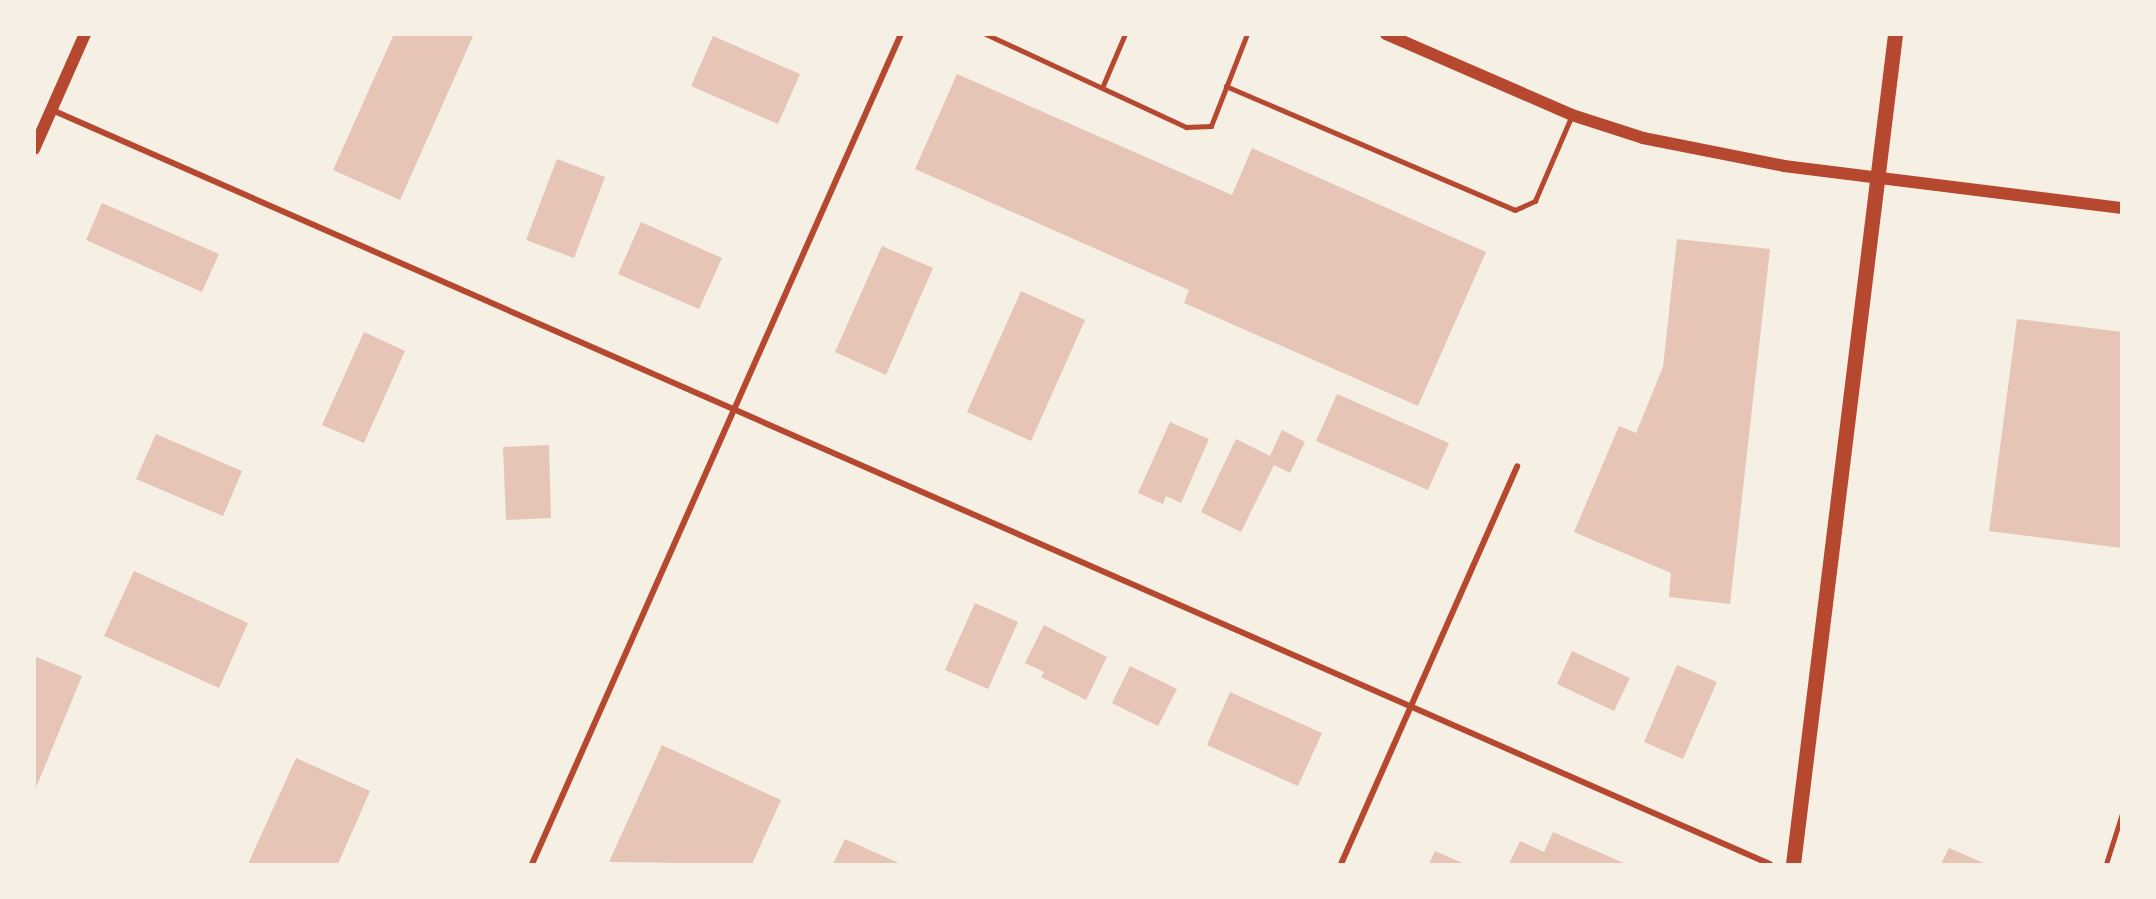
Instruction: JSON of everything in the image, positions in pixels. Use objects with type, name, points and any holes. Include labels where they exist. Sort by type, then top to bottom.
[{"type":"main road","points":[[34,149],[85,34]]},
{"type":"main road","points":[[1386,34],[1572,116],[1609,129],[1688,149],[1878,180],[2121,208]]},
{"type":"main road","points":[[1793,864],[1894,34]]},
{"type":"street","points":[[531,864],[901,34]]},
{"type":"street","points":[[52,110],[1770,864]]},
{"type":"street","points":[[1341,864],[1517,466]]},
{"type":"lane","points":[[986,34],[1186,127],[1211,126],[1247,34]]},
{"type":"lane","points":[[1002,42],[1005,34]]},
{"type":"lane","points":[[1102,88],[1125,34]]},
{"type":"lane","points":[[1226,86],[1515,210],[1535,201],[1572,116]]},
{"type":"lane","points":[[2106,864],[2121,814]]},
{"type":"building","points":[[394,34],[474,34],[400,200],[333,170]]},
{"type":"building","points":[[713,36],[800,74],[778,124],[691,86]]},
{"type":"building","points":[[957,74],[1232,195],[1252,148],[1486,252],[1418,406],[1184,303],[1189,290],[915,169]]},
{"type":"building","points":[[557,159],[605,177],[574,258],[526,240]]},
{"type":"building","points":[[102,203],[219,254],[202,292],[86,240]]},
{"type":"building","points":[[641,222],[722,258],[699,309],[618,274]]},
{"type":"building","points":[[1677,239],[1770,249],[1730,604],[1669,597],[1671,573],[1574,532],[1619,426],[1636,433],[1663,367]]},
{"type":"building","points":[[882,246],[933,268],[886,375],[835,352]]},
{"type":"building","points":[[1021,291],[1085,320],[1031,441],[967,412]]},
{"type":"building","points":[[2017,319],[2122,332],[2122,548],[1989,531]]},
{"type":"building","points":[[364,332],[405,351],[364,443],[322,425]]},
{"type":"building","points":[[1337,394],[1449,443],[1428,490],[1316,441]]},
{"type":"building","points":[[1170,422],[1209,439],[1181,503],[1166,496],[1163,504],[1138,493]]},
{"type":"building","points":[[1282,430],[1305,442],[1290,473],[1274,465],[1241,532],[1201,512],[1236,439],[1270,456]]},
{"type":"building","points":[[156,434],[242,471],[223,516],[136,479]]},
{"type":"building","points":[[549,445],[551,518],[506,520],[503,447]]},
{"type":"building","points":[[134,571],[248,623],[219,688],[104,636]]},
{"type":"building","points":[[975,603],[1018,622],[988,689],[945,670]]},
{"type":"building","points":[[1044,625],[1107,657],[1086,700],[1041,677],[1044,672],[1025,663]]},
{"type":"building","points":[[1572,651],[1630,678],[1614,711],[1557,684]]},
{"type":"building","points":[[34,656],[82,676],[35,790],[34,790]]},
{"type":"building","points":[[1677,665],[1717,682],[1683,759],[1644,742]]},
{"type":"building","points":[[1130,666],[1177,689],[1158,726],[1112,703]]},
{"type":"building","points":[[1230,692],[1322,733],[1298,786],[1207,745]]},
{"type":"building","points":[[662,745],[781,800],[752,864],[609,862]]},
{"type":"building","points":[[296,758],[370,791],[338,864],[248,864]]},
{"type":"building","points":[[1553,832],[1626,864],[1509,864],[1520,841],[1544,852]]},
{"type":"building","points":[[845,839],[901,864],[833,864]]},
{"type":"building","points":[[1949,848],[1986,864],[1941,864]]},
{"type":"building","points":[[1435,851],[1465,864],[1429,864]]}]
